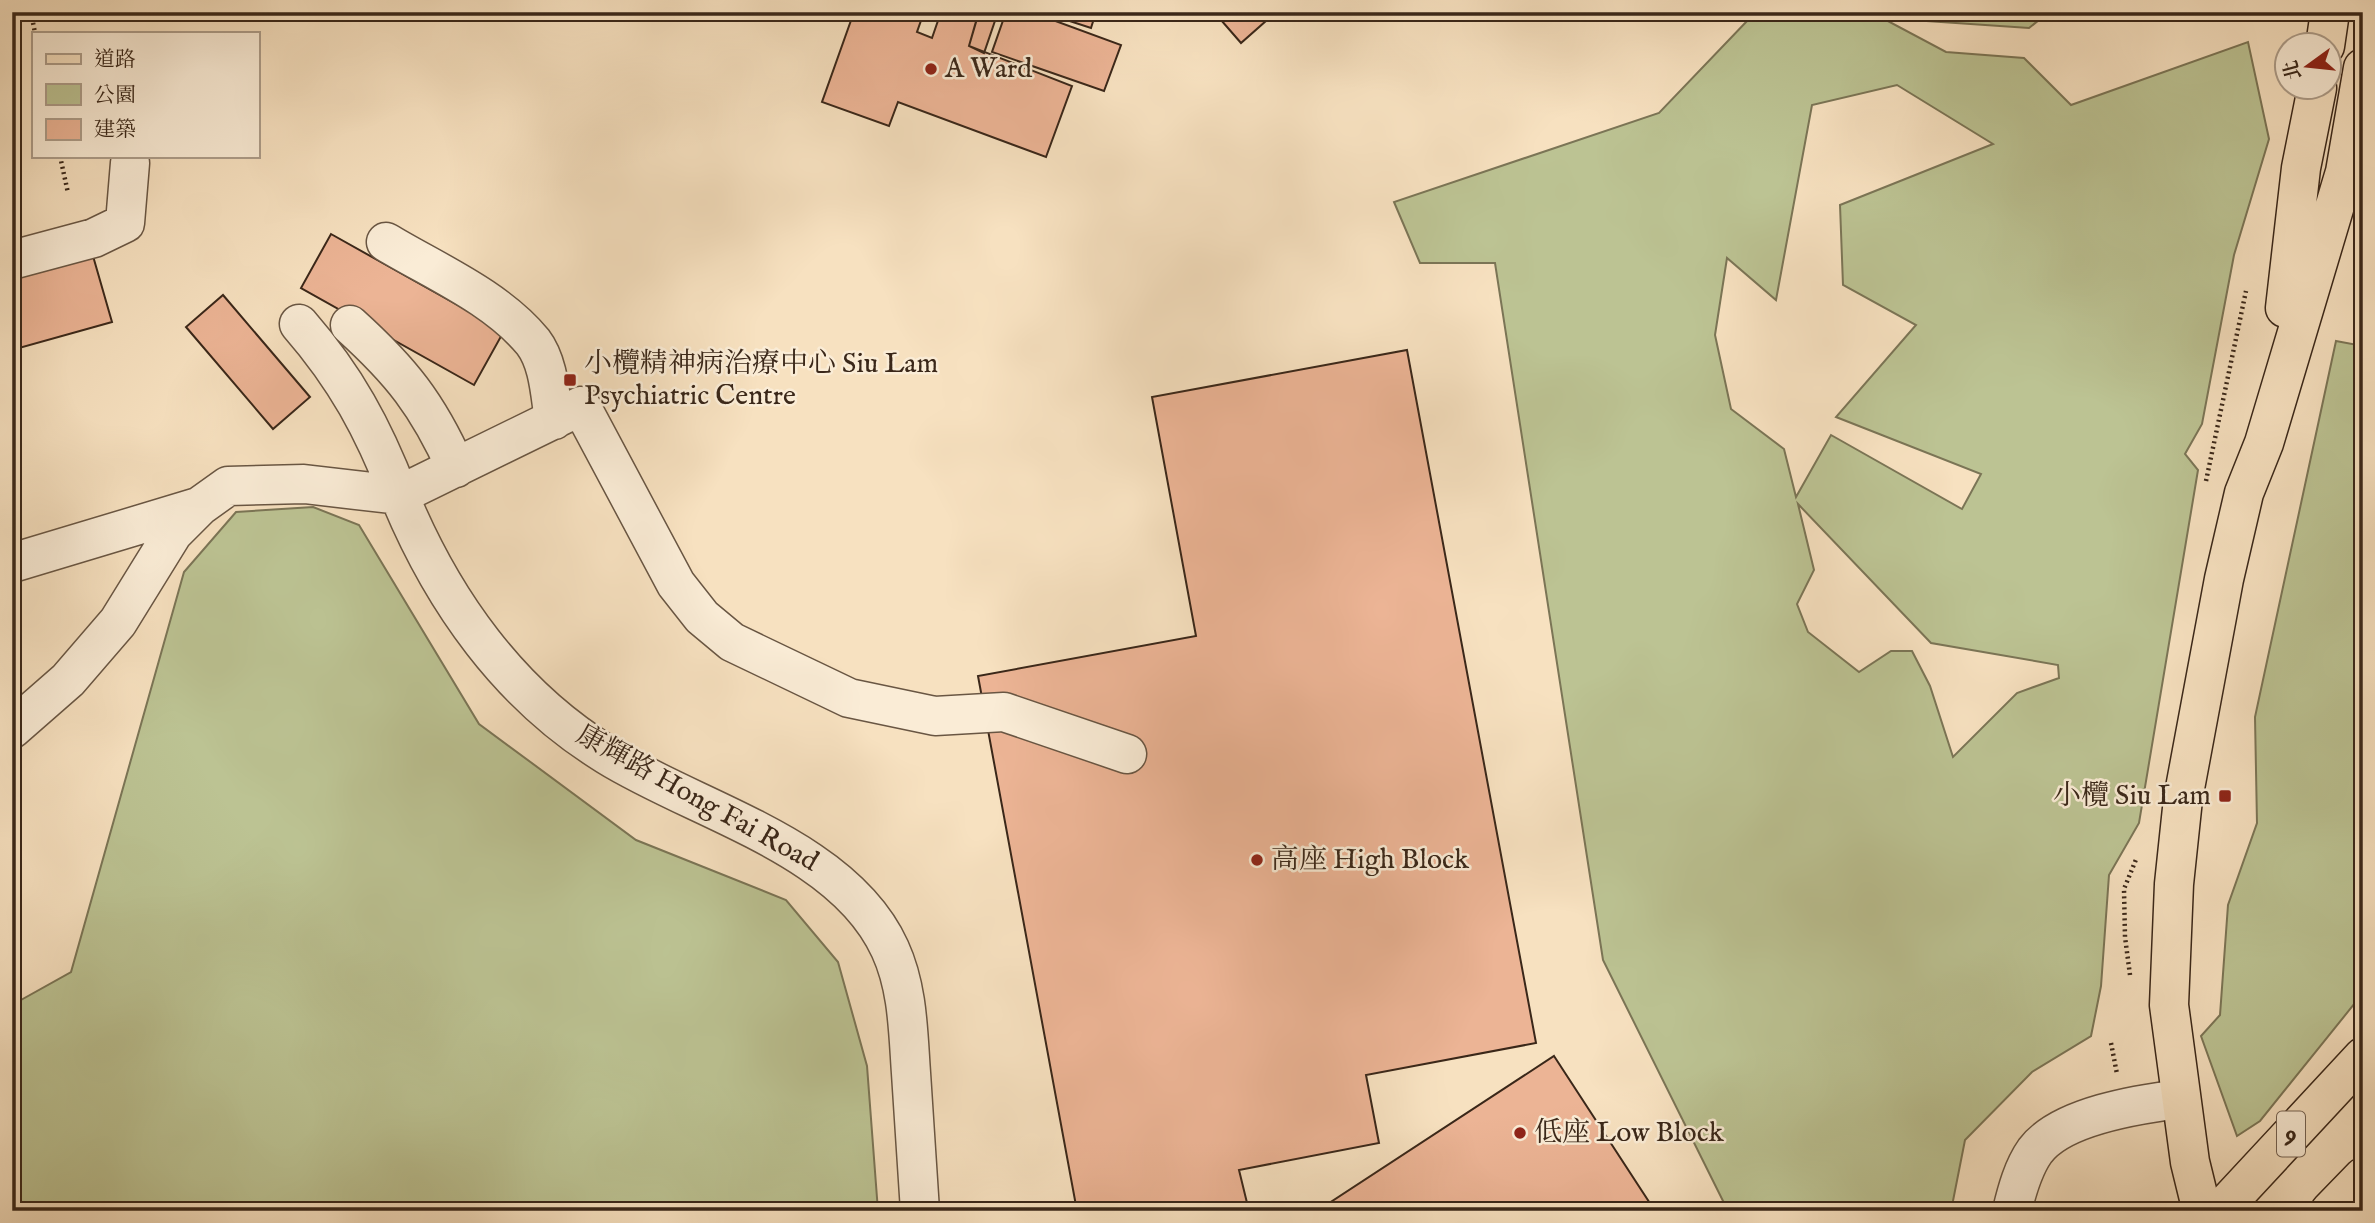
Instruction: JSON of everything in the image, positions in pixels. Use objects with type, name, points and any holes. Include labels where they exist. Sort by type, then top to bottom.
[{"type":"main road","points":[[2327,32],[2330,12]]},
{"type":"main road","points":[[2202,1211],[2190,1162],[2180,1100],[2169,1005],[2169,969],[2183,799],[2224,579],[2244,493],[2275,407],[2345,173],[2359,115],[2363,68]]},
{"type":"main road","points":[[2275,407],[2301,168],[2314,102]]},
{"type":"main road","name":"9","points":[[2220,1211],[2363,1057]]},
{"type":"main road","points":[[2330,1211],[2363,1177]]},
{"type":"street","points":[[12,260],[94,238],[125,223],[130,163]]},
{"type":"street","points":[[386,242],[496,308],[534,343],[567,413],[676,584],[702,617],[732,642],[849,698],[935,716],[1004,712],[1126,754]]},
{"type":"street","name":"康輝路 Hong Fai Road","points":[[299,324],[331,361],[353,394],[377,438],[414,531],[457,608],[503,668],[553,715],[607,755],[824,870],[870,914],[891,950],[904,993],[920,1211]]},
{"type":"street","points":[[350,325],[390,361],[418,396],[437,425],[456,468]]},
{"type":"street","points":[[12,730],[68,680],[110,632],[173,533],[200,506],[228,486],[304,484],[399,495],[567,413]]},
{"type":"street","points":[[12,562],[200,506]]},
{"type":"street","points":[[2012,1211],[2026,1166],[2037,1148],[2050,1138],[2123,1109],[2180,1100]]},
{"type":"path","points":[[31,12],[35,32]]},
{"type":"path","points":[[60,158],[68,193]]},
{"type":"path","points":[[2124,888],[2125,937],[2131,984]]},
{"type":"green space","points":[[1799,12],[1871,12],[1946,52],[2024,58],[2071,105],[2248,42],[2269,139],[2234,255],[2202,424],[2185,454],[2198,470],[2139,823],[2109,875],[2101,986],[2091,1036],[2032,1072],[1965,1140],[1951,1211],[1728,1211],[1603,960],[1495,263],[1420,263],[1394,202],[1659,113],[1748,20]],"holes":[[[1897,85],[1993,144],[1840,205],[1843,285],[1916,325],[1836,417],[1981,474],[1962,509],[1831,435],[1796,497],[1784,449],[1731,409],[1715,335],[1727,258],[1776,300],[1812,105]],[[1798,504],[1931,643],[2058,665],[2059,678],[2017,693],[1953,757],[1930,686],[1912,651],[1891,651],[1859,672],[1808,632],[1797,604],[1814,570]]]},
{"type":"green space","points":[[1906,12],[2049,12],[2029,28],[1912,20]]},
{"type":"green space","points":[[2336,341],[2363,346],[2363,993],[2260,1121],[2237,1136],[2201,1036],[2220,1015],[2228,905],[2257,823],[2255,717]]},
{"type":"green space","points":[[313,507],[359,525],[479,724],[636,840],[786,900],[838,962],[867,1066],[878,1211],[12,1211],[12,1005],[71,972],[184,572],[236,512]]},
{"type":"building","name":"A Ward","points":[[854,12],[924,12],[917,32],[932,38],[941,12],[961,12],[977,18],[969,46],[1072,86],[1046,157],[898,102],[889,126],[822,102]]},
{"type":"building","points":[[979,12],[998,12],[984,53],[969,46]]},
{"type":"building","points":[[1006,12],[1031,12],[1121,45],[1104,91],[992,52]]},
{"type":"building","points":[[1042,12],[1096,12],[1091,28]]},
{"type":"building","points":[[1214,12],[1276,12],[1241,43]]},
{"type":"building","points":[[331,234],[504,331],[474,385],[301,288]]},
{"type":"building","points":[[93,256],[112,322],[12,350],[12,278]]},
{"type":"building","points":[[223,295],[310,397],[273,429],[186,327]]},
{"type":"building","name":"高座 High Block","points":[[1407,350],[1536,1043],[1366,1075],[1379,1143],[1239,1170],[1249,1211],[1077,1211],[978,676],[1196,636],[1152,397]]},
{"type":"building","name":"低座 Low Block","points":[[1554,1056],[1655,1211],[1317,1211]]},
{"type":"place","name":"A Ward","points":[[931,69]]},
{"type":"place","name":"小欖精神病治療中心 Siu Lam Psychiatric Centre","points":[[570,380]]},
{"type":"place","name":"小欖 Siu Lam","points":[[2225,796]]},
{"type":"place","name":"高座 High Block","points":[[1257,860]]},
{"type":"place","name":"低座 Low Block","points":[[1520,1133]]}]
